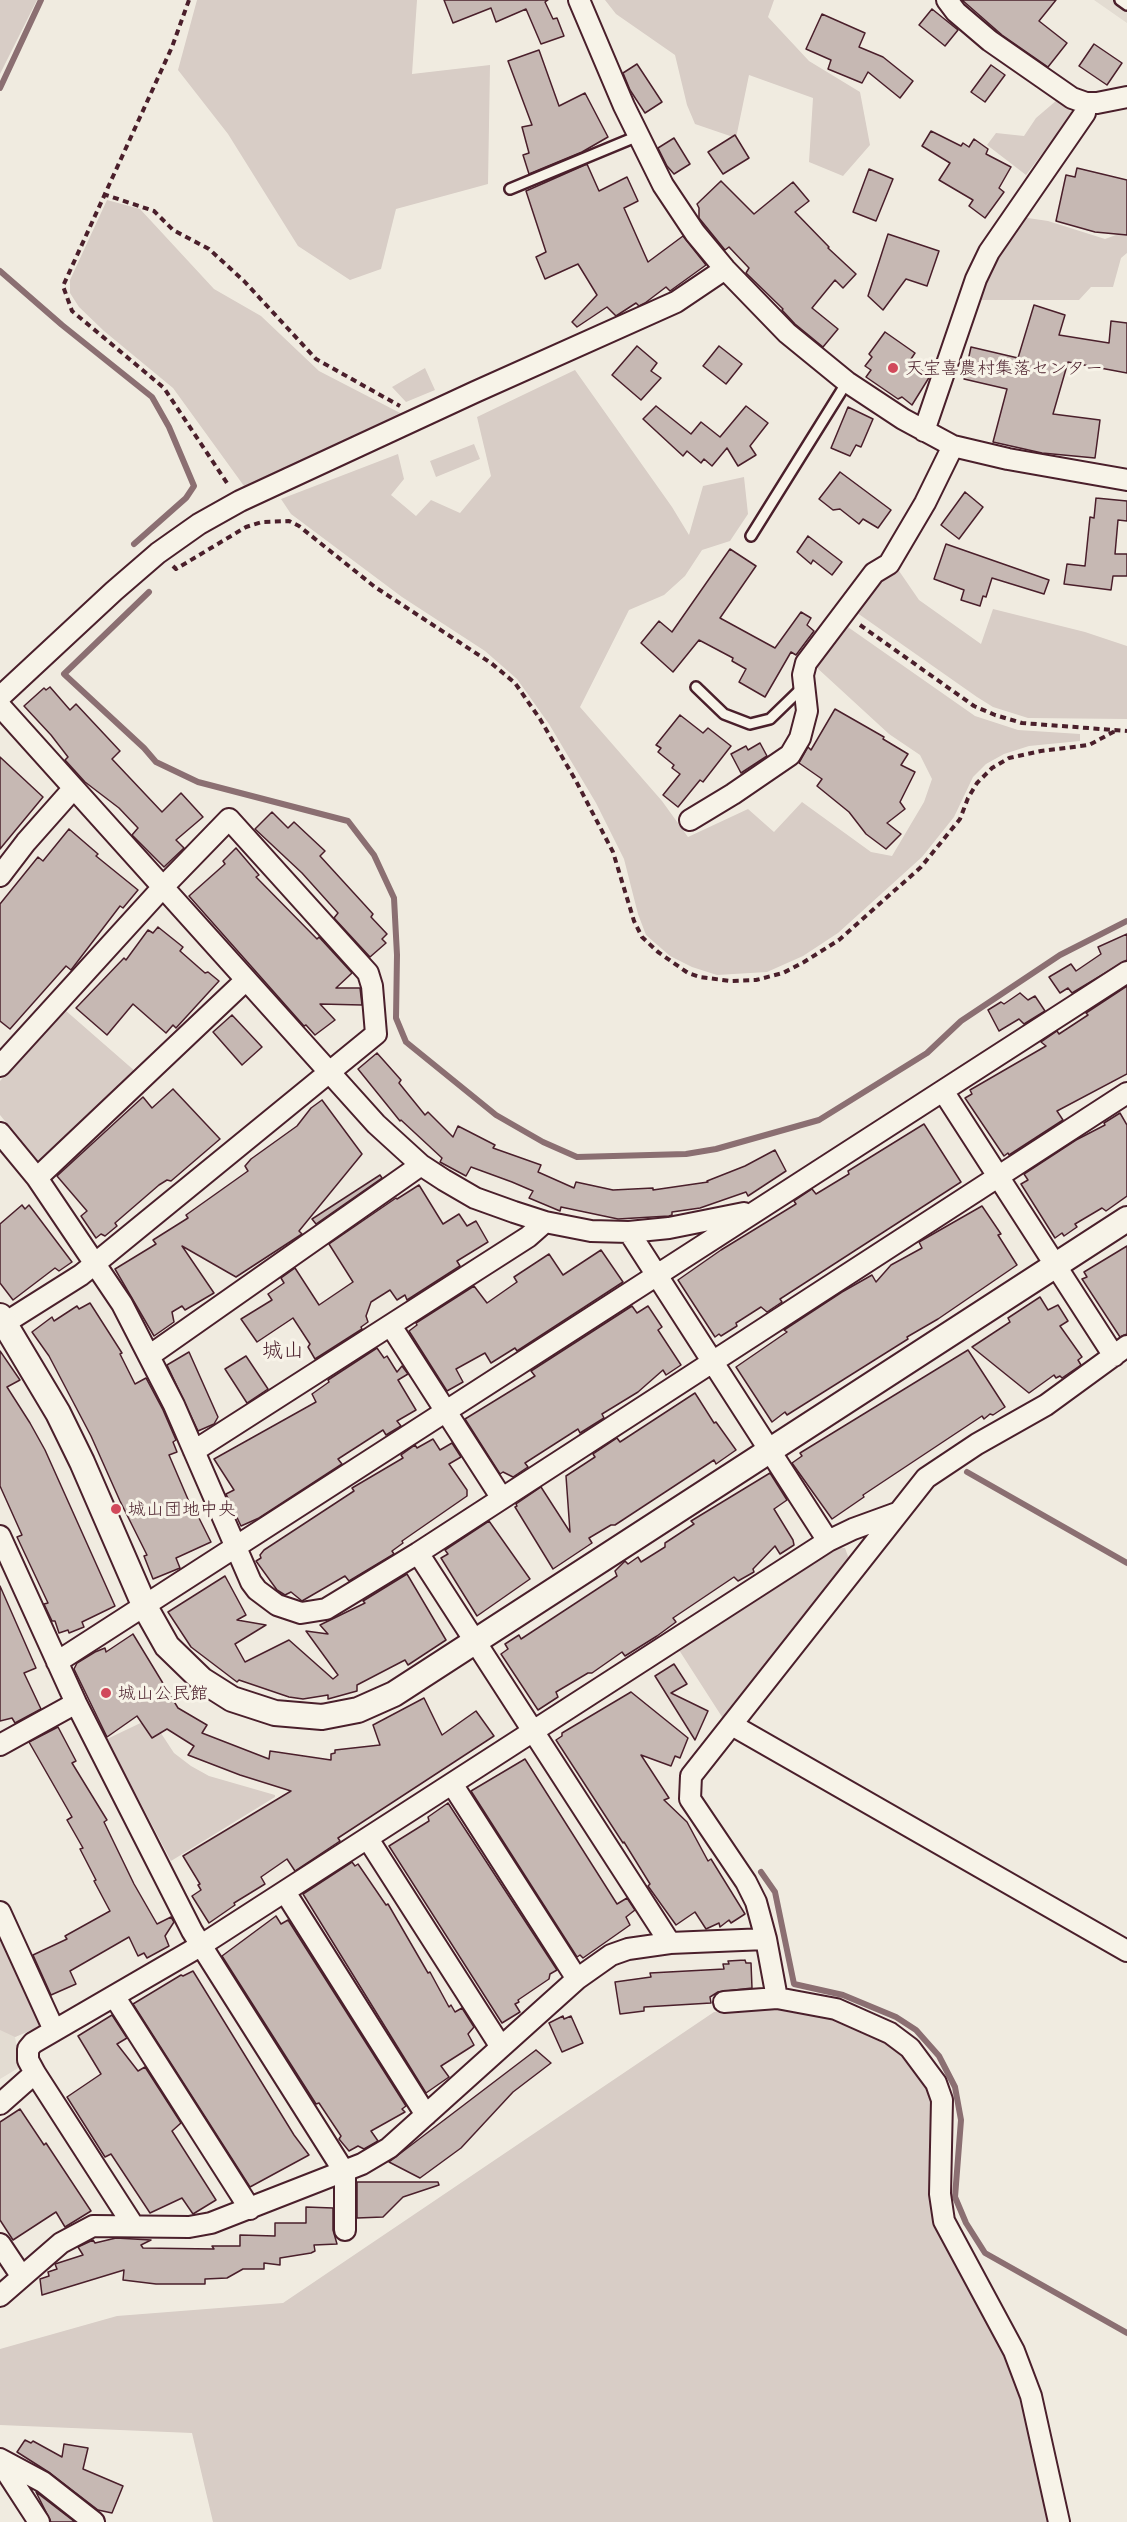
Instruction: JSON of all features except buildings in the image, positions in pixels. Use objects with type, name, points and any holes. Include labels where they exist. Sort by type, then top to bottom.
[{"type":"street","points":[[579,0],[638,136],[663,185],[695,233],[725,269],[787,333],[847,382],[924,431],[953,446],[1008,459],[1127,480]]},
{"type":"street","points":[[947,0],[956,12],[1022,65],[1072,98],[1086,103],[1127,97]]},
{"type":"street","points":[[924,431],[980,270],[1018,208],[1085,112],[1086,103]]},
{"type":"street","points":[[0,697],[158,553],[199,524],[240,501],[418,418],[676,303],[725,269]]},
{"type":"street","points":[[690,820],[734,794],[790,755],[800,738],[807,711],[803,675],[806,663],[874,573],[889,564],[925,503],[953,446]]},
{"type":"street","points":[[0,705],[330,1074],[376,1124],[421,1165],[475,1198],[545,1222],[591,1231],[629,1232],[707,1222],[761,1208]]},
{"type":"street","points":[[0,876],[26,842],[73,789]]},
{"type":"street","points":[[0,1066],[163,887],[229,819],[368,974],[372,986],[376,1034],[330,1074],[81,1275],[2,1322],[38,1377],[62,1423],[144,1606],[167,1646],[202,1680],[219,1692],[245,1704],[289,1716],[322,1717],[358,1710],[394,1694],[1127,1219]]},
{"type":"street","points":[[57,1662],[1127,972]]},
{"type":"street","points":[[37,1178],[246,980]]},
{"type":"street","points":[[777,1998],[766,1939],[756,1902],[746,1882],[690,1799],[691,1776],[926,1478],[977,1444],[1046,1405],[1121,1351],[1055,1266],[943,1091]]},
{"type":"street","points":[[0,1133],[37,1178],[96,1263],[149,1356],[194,1451],[246,1574],[257,1590],[277,1605],[301,1612],[326,1609],[418,1552],[1127,1093]]},
{"type":"street","points":[[149,1356],[421,1165]]},
{"type":"street","points":[[194,1451],[528,1237],[545,1222]]},
{"type":"street","points":[[629,1232],[828,1541]]},
{"type":"street","points":[[391,1326],[501,1497]]},
{"type":"street","points":[[133,2225],[35,2073],[28,2060],[28,2049],[54,2030],[200,1946],[828,1541],[897,1513]]},
{"type":"street","points":[[0,1536],[76,1703],[200,1946],[345,2173],[345,2230]]},
{"type":"street","points":[[418,1552],[670,1943]]},
{"type":"street","points":[[0,1745],[76,1703]]},
{"type":"street","points":[[732,1725],[1127,1951]]},
{"type":"street","points":[[452,1784],[577,1979]]},
{"type":"street","points":[[368,1839],[501,2048]]},
{"type":"street","points":[[285,1892],[426,2115]]},
{"type":"street","points":[[0,1912],[54,2030]]},
{"type":"street","points":[[0,2296],[61,2243],[93,2226],[189,2227],[211,2223],[345,2173],[388,2148],[577,1979],[611,1955],[628,1949],[670,1943],[766,1939]]},
{"type":"street","points":[[114,1996],[250,2209]]},
{"type":"street","points":[[723,2002],[777,1998],[836,2008],[890,2034],[910,2049],[936,2083],[942,2100],[940,2194],[944,2221],[1014,2351],[1030,2396],[1059,2522]]},
{"type":"street","points":[[0,2104],[35,2073]]},
{"type":"street","points":[[0,2244],[22,2277]]},
{"type":"street","points":[[0,2461],[39,2522]]},
{"type":"street","points":[[0,2461],[43,2482],[94,2522]]},
{"type":"lane","points":[[1120,0],[1127,5]]},
{"type":"lane","points":[[510,189],[638,136]]},
{"type":"lane","points":[[752,536],[847,382]]},
{"type":"lane","points":[[696,687],[723,714],[750,724],[770,719],[804,686]]},
{"type":"path","points":[[189,0],[172,47],[66,275],[63,286],[65,297],[72,311],[164,388],[240,501]]},
{"type":"path","points":[[103,194],[154,211],[173,230],[208,249],[244,281],[316,360],[418,418]]},
{"type":"path","points":[[158,553],[176,569],[246,527],[262,522],[289,521],[314,537],[375,587],[491,663],[515,683],[540,719],[576,781],[613,852],[634,921],[642,938],[658,952],[688,972],[700,977],[730,981],[756,980],[783,973],[804,962],[839,940],[921,867],[960,819],[977,783],[992,768],[1009,758],[1089,745],[1117,730]]},
{"type":"path","points":[[843,613],[974,706],[1022,723],[1127,730]]},
{"type":"shaded area","points":[[0,0],[37,0],[0,74]]},
{"type":"shaded area","points":[[197,0],[417,0],[412,74],[490,65],[488,184],[396,209],[381,269],[350,280],[298,246],[228,134],[178,70]]},
{"type":"shaded area","points":[[605,0],[774,0],[768,17],[809,61],[860,92],[870,145],[843,176],[809,162],[813,98],[749,75],[736,138],[695,124],[687,105],[675,55],[616,14]]},
{"type":"shaded area","points":[[1094,0],[1127,0],[1127,23]]},
{"type":"shaded area","points":[[1057,100],[1073,113],[1026,175],[987,145],[996,133],[1024,136],[1036,118]]},
{"type":"shaded area","points":[[107,200],[140,209],[214,289],[261,316],[319,371],[404,415],[244,486],[173,388],[104,331],[79,307],[70,293],[70,280]]},
{"type":"shaded area","points":[[1021,217],[1048,221],[1105,239],[1127,231],[1127,253],[1121,258],[1113,287],[1091,287],[1079,300],[978,300],[995,254]]},
{"type":"shaded area","points":[[425,368],[435,390],[406,402],[392,387]]},
{"type":"shaded area","points":[[575,370],[672,507],[689,535],[703,486],[744,477],[748,514],[730,541],[702,550],[685,576],[664,595],[629,610],[580,707],[662,801],[688,837],[748,809],[774,832],[802,802],[871,852],[892,856],[924,802],[932,779],[920,755],[889,734],[815,666],[845,625],[975,716],[1018,730],[1080,734],[1080,741],[1029,746],[1004,754],[986,764],[973,777],[954,817],[922,857],[838,933],[803,956],[767,972],[717,975],[692,967],[670,956],[646,935],[638,914],[624,859],[596,803],[549,724],[517,679],[485,651],[402,597],[291,514],[281,499],[398,454],[404,479],[391,495],[416,516],[431,500],[460,513],[491,476],[477,417]]},
{"type":"shaded area","points":[[474,444],[480,459],[436,477],[430,461]]},
{"type":"shaded area","points":[[897,568],[919,600],[981,644],[993,609],[1085,632],[1127,646],[1127,719],[1028,718],[993,707],[977,697],[853,610],[887,575]]},
{"type":"shaded area","points":[[65,1010],[136,1072],[46,1158],[37,1160],[0,1115],[0,1081]]},
{"type":"shaded area","points":[[837,1548],[845,1548],[849,1559],[847,1565],[724,1720],[679,1650]]},
{"type":"shaded area","points":[[151,1718],[174,1753],[191,1766],[209,1776],[275,1795],[275,1797],[171,1861],[107,1739]]},
{"type":"shaded area","points":[[0,1925],[41,2026],[15,2037],[20,2067],[0,2079]]},
{"type":"shaded area","points":[[0,1925],[42,2018],[41,2026],[15,2037],[0,2030]]},
{"type":"shaded area","points":[[779,2009],[831,2019],[887,2043],[909,2063],[930,2092],[933,2110],[932,2213],[1006,2356],[1026,2416],[1047,2511],[1047,2522],[213,2522],[192,2433],[0,2425],[0,2349],[117,2316],[283,2303],[714,2012]]},
{"type":"waterway","points":[[0,88],[41,0]]},
{"type":"waterway","points":[[0,271],[62,325],[152,397],[169,427],[194,486],[186,498],[134,544]]},
{"type":"waterway","points":[[149,592],[64,674],[144,748],[156,762],[198,782],[348,821],[374,855],[394,898],[397,955],[396,1018],[406,1042],[496,1115],[543,1142],[577,1157],[686,1154],[716,1149],[819,1120],[927,1053],[961,1021],[1060,955],[1127,921]]},
{"type":"waterway","points":[[967,1472],[1127,1563]]},
{"type":"waterway","points":[[761,1872],[775,1892],[794,1984],[843,1995],[896,2017],[916,2030],[939,2056],[955,2087],[961,2120],[955,2197],[966,2223],[985,2253],[1127,2333]]},
{"type":"place","name":"天宝喜農村集落センター","points":[[893,368]]},
{"type":"place","name":"城山団地中央","points":[[116,1509]]},
{"type":"place","name":"城山公民館","points":[[106,1693]]},
{"type":"district","name":"城山","points":[[283,1351]]}]
